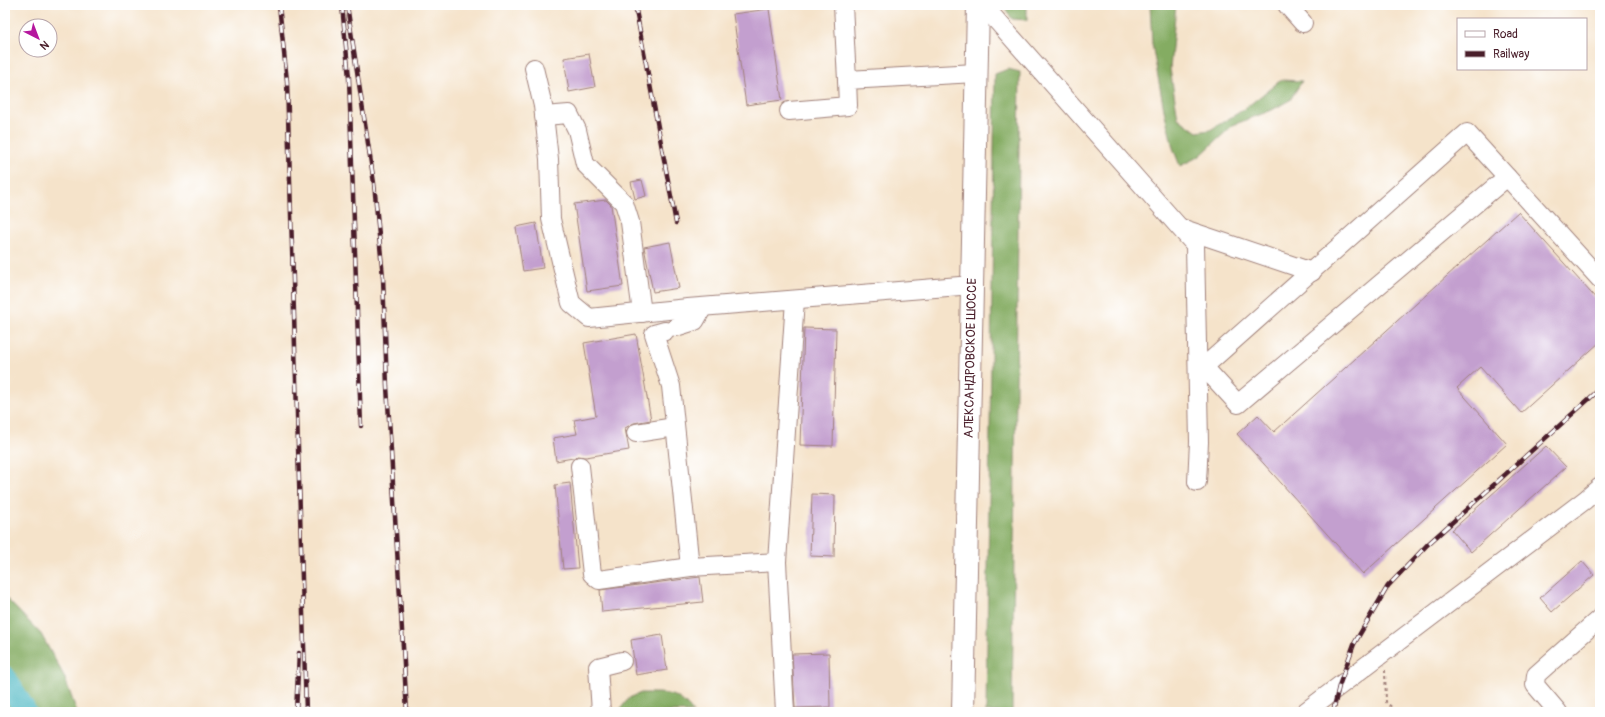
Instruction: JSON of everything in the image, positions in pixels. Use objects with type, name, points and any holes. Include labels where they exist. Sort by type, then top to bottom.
[{"type":"main road","name":"АЛЕКСАНДРОВСКОЕ ШОССЕ","points":[[963,712],[978,5]]},
{"type":"lane","points":[[789,111],[848,106],[843,5]]},
{"type":"lane","points":[[983,5],[1195,245],[1201,369],[1197,482]]},
{"type":"lane","points":[[1287,5],[1303,22]]},
{"type":"lane","points":[[534,68],[544,116],[549,159],[552,219],[571,303],[588,318],[972,285]]},
{"type":"lane","points":[[847,80],[976,73]]},
{"type":"lane","points":[[544,116],[569,114],[577,130],[585,164],[624,203],[630,222],[642,313]]},
{"type":"lane","points":[[1201,369],[1467,133],[1600,280]]},
{"type":"lane","points":[[1201,369],[1238,404],[1507,177]]},
{"type":"lane","points":[[1180,227],[1312,272]]},
{"type":"lane","points":[[785,712],[777,562],[795,300]]},
{"type":"lane","points":[[690,568],[671,386],[654,334],[695,321],[703,307]]},
{"type":"lane","points":[[636,434],[675,428]]},
{"type":"lane","points":[[580,466],[592,574],[599,580],[690,568],[777,562]]},
{"type":"lane","points":[[1305,712],[1599,490]]},
{"type":"lane","points":[[1558,712],[1535,685],[1536,676],[1600,618]]},
{"type":"lane","points":[[601,712],[598,667],[622,661]]},
{"type":"path","points":[[1376,659],[1385,671],[1386,702],[1397,712]]},
{"type":"green space","points":[[1003,5],[1027,5],[1027,20],[1012,19]]},
{"type":"green space","points":[[1150,5],[1176,5],[1170,69],[1178,118],[1197,132],[1210,130],[1243,110],[1281,80],[1302,81],[1290,100],[1272,110],[1233,125],[1200,156],[1180,166],[1173,148],[1164,110],[1152,44]]},
{"type":"green space","points":[[1008,69],[1020,72],[1012,712],[986,712],[995,74]]},
{"type":"green space","points":[[5,597],[41,634],[64,676],[77,712],[5,712]]},
{"type":"green space","points":[[641,693],[664,693],[676,697],[682,700],[693,712],[618,712],[629,698]]},
{"type":"building","points":[[769,9],[782,100],[746,105],[733,14]]},
{"type":"building","points":[[589,54],[595,87],[569,92],[564,58]]},
{"type":"building","points":[[642,180],[646,196],[635,199],[631,182]]},
{"type":"building","points":[[606,200],[611,205],[623,286],[587,291],[574,204]]},
{"type":"building","points":[[1518,212],[1600,303],[1600,342],[1521,413],[1480,367],[1457,388],[1507,444],[1363,574],[1237,434],[1258,415],[1274,432]]},
{"type":"building","points":[[536,223],[543,268],[523,271],[516,227]]},
{"type":"building","points":[[670,242],[679,288],[653,292],[644,247]]},
{"type":"building","points":[[804,328],[836,329],[833,446],[800,445]]},
{"type":"building","points":[[636,334],[651,420],[634,423],[625,428],[629,450],[586,457],[578,456],[556,461],[553,438],[577,434],[574,420],[596,416],[584,343]]},
{"type":"building","points":[[1546,446],[1566,467],[1471,552],[1452,530]]},
{"type":"building","points":[[570,483],[578,568],[563,569],[555,485]]},
{"type":"building","points":[[812,494],[835,495],[834,557],[810,556]]},
{"type":"building","points":[[1582,561],[1594,575],[1552,612],[1540,598]]},
{"type":"building","points":[[700,577],[703,602],[602,612],[600,590]]},
{"type":"building","points":[[662,635],[667,670],[636,675],[631,640]]},
{"type":"building","points":[[829,653],[830,707],[795,708],[792,654]]},
{"type":"waterway","points":[[5,677],[26,712]]},
{"type":"railway","points":[[279,5],[287,81],[306,712]]},
{"type":"railway","points":[[342,5],[349,78],[361,426]]},
{"type":"railway","points":[[347,5],[374,183],[383,277],[387,386],[407,712]]},
{"type":"railway","points":[[635,5],[676,223]]},
{"type":"railway","points":[[1333,712],[1339,686],[1354,644],[1388,586],[1427,545],[1600,389]]},
{"type":"railway","points":[[296,712],[299,653]]}]
